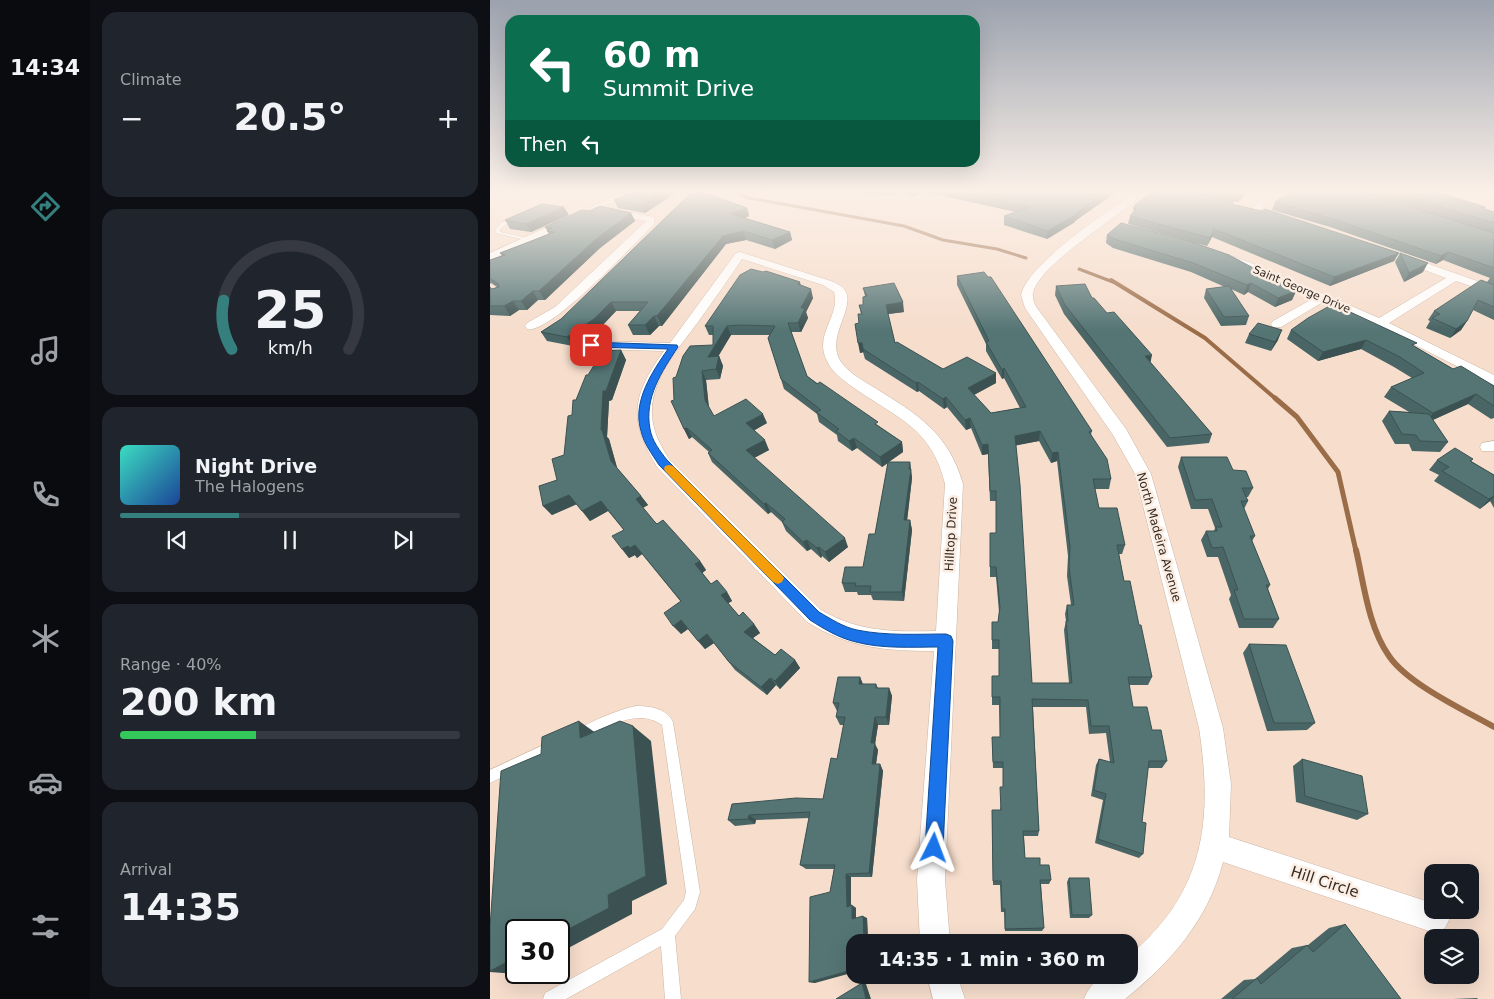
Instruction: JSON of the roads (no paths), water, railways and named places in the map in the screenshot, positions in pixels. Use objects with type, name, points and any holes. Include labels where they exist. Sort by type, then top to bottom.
[{"type":"street","points":[[490,257],[536,237]]},
{"type":"street","points":[[531,326],[559,310],[636,237]]},
{"type":"street","name":"North Madeira Avenue","points":[[1083,237],[1036,278],[1028,289],[1027,298],[1031,308],[1130,448],[1148,487],[1211,728],[1217,758],[1219,806],[1215,846]]},
{"type":"street","points":[[1367,245],[1494,291]]},
{"type":"street","name":"Hilltop Drive","points":[[674,347],[740,255],[827,283],[839,290],[842,301],[828,339],[829,351],[834,362],[851,378],[926,430],[945,453],[949,462],[954,484],[933,867],[932,909],[934,934]]},
{"type":"street","name":"Saint George Drive","points":[[1220,255],[1380,322],[1451,357],[1494,381]]},
{"type":"street","points":[[1380,322],[1455,277]]},
{"type":"street","points":[[1277,324],[1323,297]]},
{"type":"street","points":[[591,345],[674,347]]},
{"type":"street","points":[[674,347],[652,380],[644,411],[647,437],[663,463],[814,616],[826,624],[845,633],[867,638],[946,641]]},
{"type":"street","points":[[1100,999],[1146,962],[1170,938],[1196,896],[1210,864],[1215,846]]},
{"type":"street","name":"Hill Circle","points":[[1215,846],[1424,915]]},
{"type":"street","points":[[945,984],[949,999]]},
{"type":"lane","points":[[514,237],[529,240]]},
{"type":"lane","points":[[490,777],[624,713],[661,716],[667,722],[693,892],[690,904],[667,934],[568,994],[551,999]]},
{"type":"lane","points":[[667,934],[673,999]]},
{"type":"waterway","points":[[934,237],[943,240],[997,249],[1026,258]]},
{"type":"waterway","points":[[1079,269],[1113,282]]},
{"type":"waterway","points":[[1111,280],[1205,338],[1276,399]]},
{"type":"waterway","points":[[1275,398],[1297,417],[1338,472],[1356,551]]},
{"type":"waterway","points":[[1356,550],[1371,618],[1389,656],[1409,677],[1494,727]]}]
